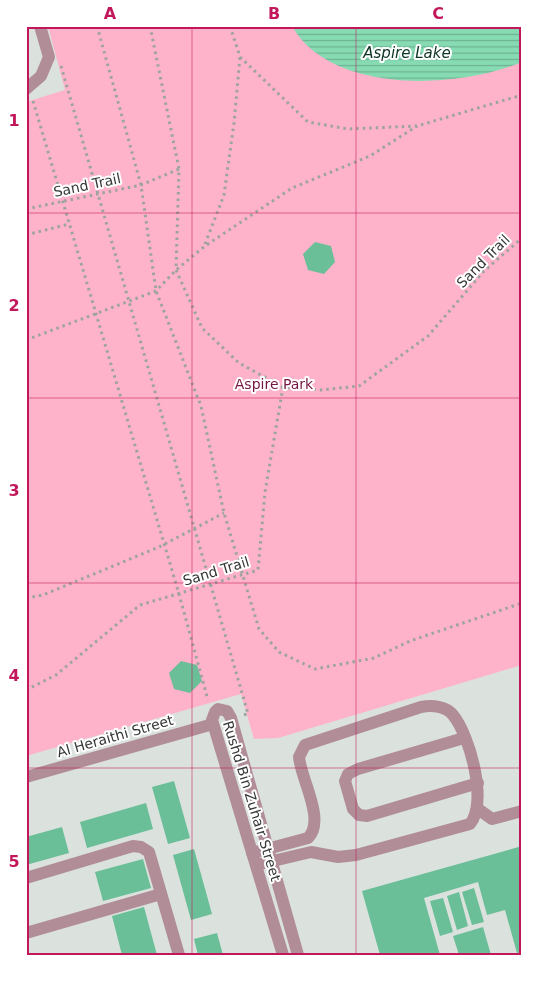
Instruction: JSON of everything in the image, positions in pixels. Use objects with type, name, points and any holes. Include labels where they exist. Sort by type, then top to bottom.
[{"type":"street","points":[[28,89],[41,76],[49,57],[40,26]]},
{"type":"street","points":[[254,859],[308,838],[312,833],[315,824],[314,814],[299,757],[305,745],[430,705],[446,710],[453,715],[464,738],[478,783],[478,809],[470,824],[366,853],[338,856],[311,852],[270,854]]},
{"type":"street","name":"Rushd Bin Zuhair Street","points":[[283,955],[212,720],[214,712],[223,709],[227,711],[231,718],[298,955]]},
{"type":"street","name":"Al Heraithi Street","points":[[26,777],[212,720]]},
{"type":"street","points":[[464,738],[358,769],[348,774],[345,781],[353,809],[359,815],[367,816],[478,783]]},
{"type":"street","points":[[478,809],[492,819],[522,811]]},
{"type":"street","points":[[26,878],[133,846],[141,846],[149,852],[179,955]]},
{"type":"street","points":[[26,934],[162,894]]},
{"type":"path","points":[[97,26],[141,185],[156,291],[201,406],[224,513],[259,629],[279,652],[315,669],[374,658],[410,641],[522,603]]},
{"type":"path","name":"Sand Trail","points":[[150,26],[179,169],[176,270],[202,328],[239,363],[282,387],[322,390],[359,386],[428,336],[484,271],[522,238]]},
{"type":"path","points":[[205,246],[224,195],[234,123],[240,57],[230,26]]},
{"type":"path","points":[[49,57],[60,60],[248,714],[231,718]]},
{"type":"path","points":[[240,57],[308,122],[348,129],[417,126],[522,95]]},
{"type":"path","points":[[28,89],[70,224],[179,594],[212,720]]},
{"type":"path","points":[[26,340],[156,291],[176,270],[205,246],[292,188],[370,156],[417,126]]},
{"type":"path","name":"Sand Trail","points":[[26,209],[141,185],[179,169]]},
{"type":"path","points":[[26,235],[70,224]]},
{"type":"path","name":"Sand Trail","points":[[26,690],[56,674],[140,606],[244,576],[258,570],[266,492],[282,387]]},
{"type":"path","points":[[26,598],[43,595],[164,544],[224,513]]},
{"type":"green space","name":"Aspire Park","points":[[48,26],[522,26],[522,665],[278,738],[254,739],[241,694],[26,756],[26,102],[65,90]]},
{"type":"water","name":"Aspire Lake","points":[[292,26],[522,26],[522,62],[496,71],[432,81],[398,80],[365,75],[336,65],[310,48]]},
{"type":"building","points":[[315,242],[331,246],[335,262],[324,274],[308,270],[303,254]]},
{"type":"building","points":[[181,661],[197,665],[202,681],[190,693],[174,689],[169,673]]},
{"type":"building","points":[[174,781],[190,838],[168,844],[152,787]]},
{"type":"building","points":[[146,803],[153,829],[87,848],[80,822]]},
{"type":"building","points":[[62,827],[69,853],[26,865],[26,837]]},
{"type":"building","points":[[522,846],[522,952],[517,953],[505,910],[487,915],[478,882],[424,898],[440,955],[380,955],[362,891]]},
{"type":"building","points":[[194,849],[212,914],[191,920],[173,855]]},
{"type":"building","points":[[143,859],[151,888],[103,901],[95,872]]},
{"type":"building","points":[[474,888],[484,922],[472,925],[462,892]]},
{"type":"building","points":[[459,892],[468,926],[457,930],[447,896]]},
{"type":"building","points":[[443,898],[453,932],[440,936],[430,901]]},
{"type":"building","points":[[144,907],[157,955],[122,955],[112,916]]},
{"type":"building","points":[[483,927],[491,955],[459,955],[453,936]]},
{"type":"building","points":[[217,933],[223,955],[198,955],[194,939]]}]
